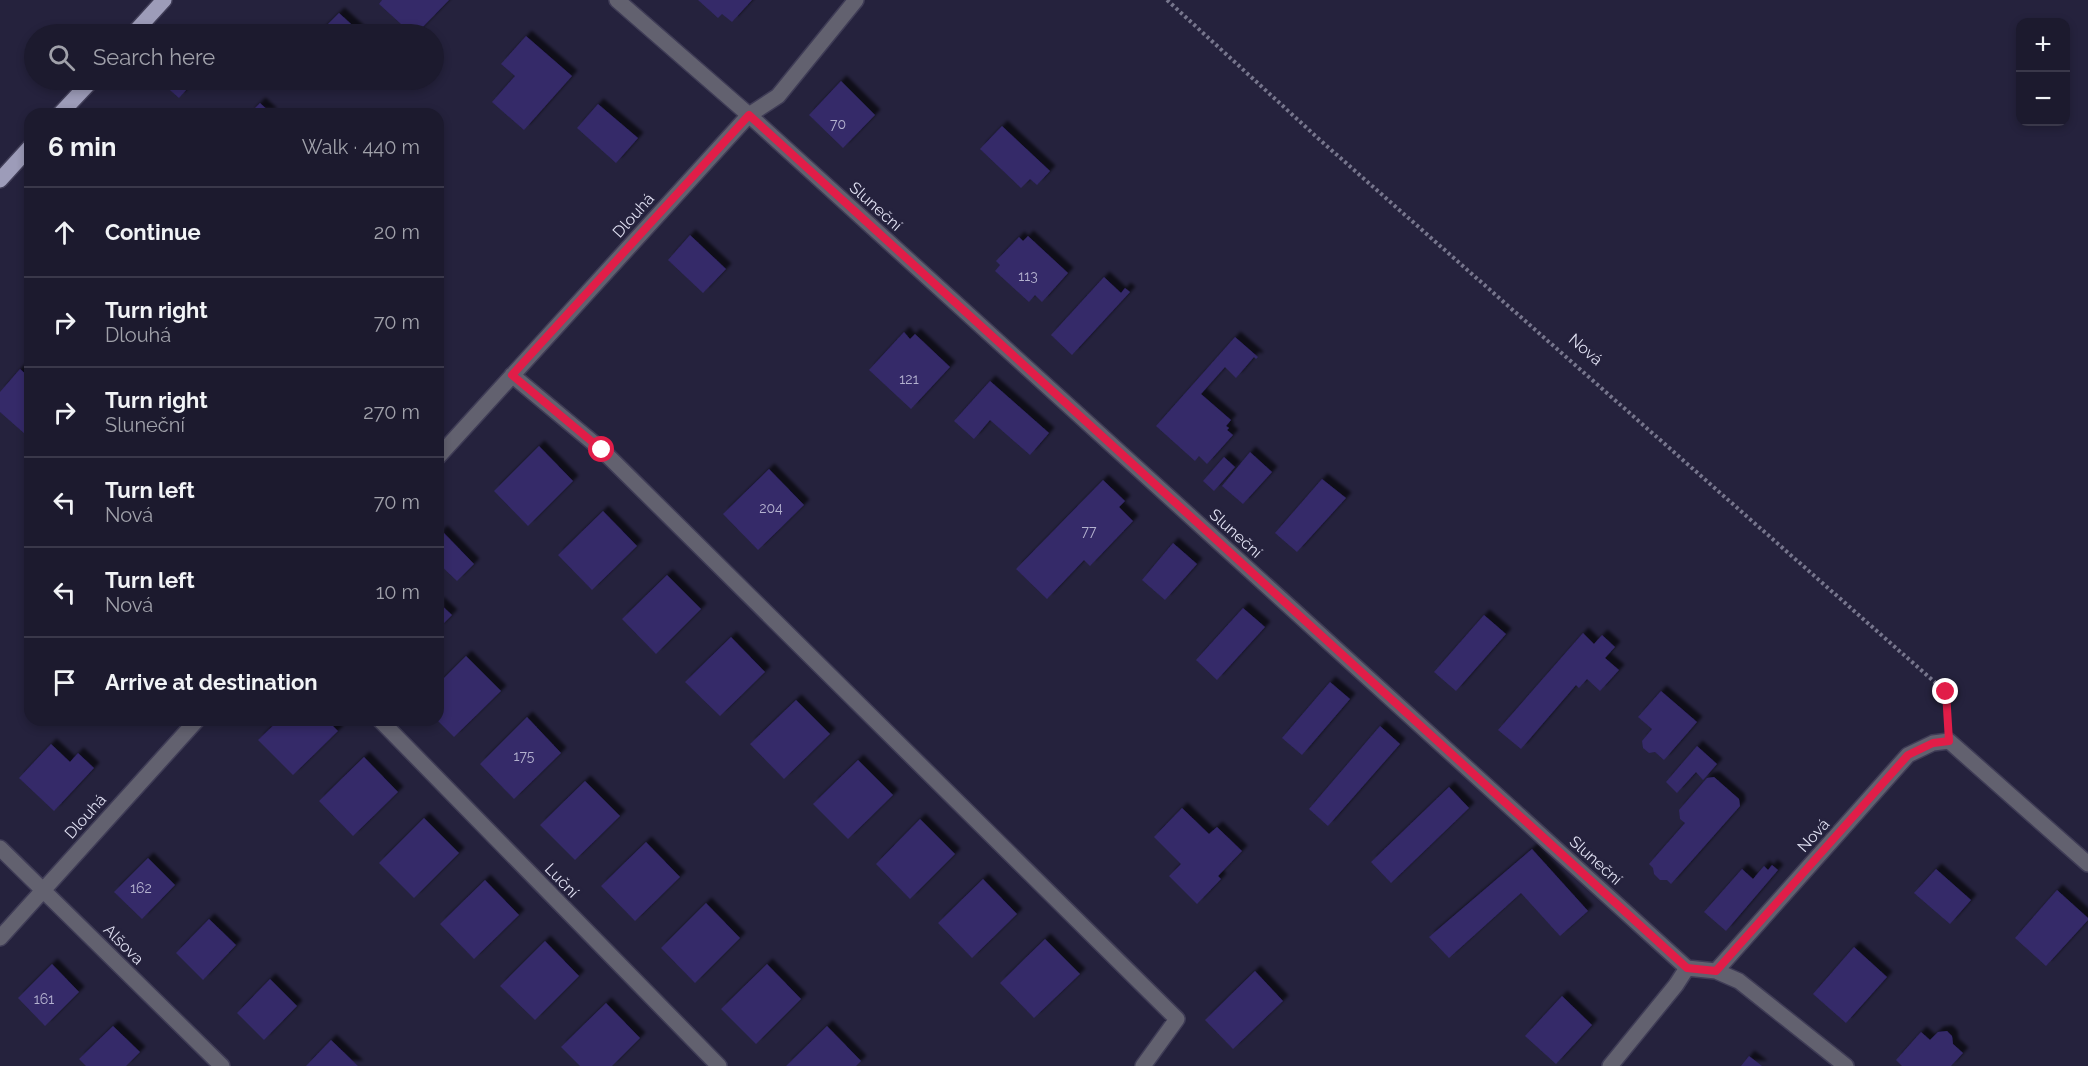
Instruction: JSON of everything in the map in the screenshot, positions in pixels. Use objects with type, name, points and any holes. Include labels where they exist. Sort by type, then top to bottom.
[{"type":"main road","points":[[142,24],[164,0]]},
{"type":"main road","points":[[66,108],[83,90]]},
{"type":"main road","points":[[0,180],[24,155]]},
{"type":"street","name":"Sluneční","points":[[617,0],[749,115],[1687,968]]},
{"type":"street","name":"Dlouhá","points":[[444,450],[749,115],[778,96],[856,0]]},
{"type":"street","points":[[512,375],[602,450],[1177,1019],[1143,1066]]},
{"type":"street","name":"Dlouhá","points":[[0,938],[192,726]]},
{"type":"street","name":"Luční","points":[[386,726],[719,1066]]},
{"type":"street","points":[[1949,741],[2088,864]]},
{"type":"street","name":"Nová","points":[[1716,971],[1908,755],[1933,743],[1949,741]]},
{"type":"street","name":"Alšova","points":[[0,848],[222,1066]]},
{"type":"street","points":[[1610,1066],[1676,985],[1687,968],[1716,971],[1739,981],[1846,1066]]},
{"type":"path","name":"Nová","points":[[1167,0],[1320,140],[1946,692],[1949,741]]},
{"type":"building","points":[[382,0],[449,0],[426,24],[401,24],[379,4]]},
{"type":"building","points":[[698,0],[752,0],[732,22],[722,14],[718,18]]},
{"type":"building","points":[[339,13],[351,24],[328,24]]},
{"type":"building","points":[[526,36],[572,76],[524,130],[492,102],[515,76],[501,64]]},
{"type":"building","points":[[841,81],[875,115],[843,148],[809,115]]},
{"type":"building","points":[[170,90],[186,90],[179,98]]},
{"type":"building","points":[[260,103],[265,108],[255,108]]},
{"type":"building","points":[[598,104],[638,138],[616,163],[577,128]]},
{"type":"building","points":[[1002,126],[1050,171],[1037,185],[1030,179],[1021,188],[980,149]]},
{"type":"building","points":[[690,235],[726,269],[703,293],[668,260]]},
{"type":"building","points":[[1028,236],[1068,273],[1042,302],[1035,295],[1029,302],[995,271],[1000,265],[996,261],[1019,237],[1023,241]]},
{"type":"building","points":[[1104,277],[1121,293],[1125,288],[1130,292],[1072,355],[1051,335]]},
{"type":"building","points":[[904,332],[910,339],[915,334],[950,367],[911,409],[869,370]]},
{"type":"building","points":[[1235,337],[1258,357],[1256,359],[1254,357],[1236,378],[1225,367],[1201,394],[1231,420],[1226,426],[1233,435],[1207,464],[1199,456],[1195,461],[1156,426]]},
{"type":"building","points":[[20,369],[24,373],[24,433],[0,412],[0,392]]},
{"type":"building","points":[[990,381],[1049,433],[1030,455],[990,420],[974,439],[954,421]]},
{"type":"building","points":[[539,446],[573,481],[528,526],[494,491]]},
{"type":"building","points":[[1250,452],[1272,472],[1243,504],[1222,486]]},
{"type":"building","points":[[1224,457],[1235,467],[1214,491],[1203,481]]},
{"type":"building","points":[[769,469],[804,505],[758,550],[723,514]]},
{"type":"building","points":[[1322,479],[1346,498],[1297,552],[1275,533]]},
{"type":"building","points":[[1103,480],[1125,501],[1119,507],[1133,521],[1090,566],[1084,560],[1047,599],[1016,569]]},
{"type":"building","points":[[603,511],[637,546],[592,590],[558,555]]},
{"type":"building","points":[[444,533],[474,564],[457,581],[444,569]]},
{"type":"building","points":[[1173,543],[1197,564],[1165,600],[1142,580]]},
{"type":"building","points":[[667,575],[701,609],[656,654],[622,619]]},
{"type":"building","points":[[444,608],[452,615],[444,623]]},
{"type":"building","points":[[1243,608],[1265,627],[1217,680],[1196,660]]},
{"type":"building","points":[[1484,615],[1506,634],[1456,691],[1434,672]]},
{"type":"building","points":[[1583,633],[1594,644],[1602,635],[1615,647],[1605,658],[1619,670],[1600,691],[1587,679],[1579,688],[1576,685],[1521,749],[1498,730]]},
{"type":"building","points":[[731,637],[765,672],[720,716],[685,682]]},
{"type":"building","points":[[466,656],[501,691],[454,737],[443,726],[444,678]]},
{"type":"building","points":[[1330,682],[1350,699],[1302,755],[1282,738]]},
{"type":"building","points":[[1661,691],[1697,722],[1664,760],[1655,752],[1649,753],[1643,748],[1642,741],[1652,729],[1638,717]]},
{"type":"building","points":[[796,700],[830,734],[784,779],[750,744]]},
{"type":"building","points":[[527,717],[561,753],[514,799],[480,764]]},
{"type":"building","points":[[273,726],[333,726],[338,731],[293,775],[258,740]]},
{"type":"building","points":[[1380,726],[1400,744],[1328,826],[1309,809]]},
{"type":"building","points":[[51,744],[70,762],[78,753],[94,768],[54,811],[19,778]]},
{"type":"building","points":[[1697,746],[1717,764],[1703,780],[1696,772],[1677,793],[1666,782]]},
{"type":"building","points":[[364,757],[398,792],[353,836],[319,801]]},
{"type":"building","points":[[858,760],[893,795],[848,839],[813,804]]},
{"type":"building","points":[[1714,777],[1739,799],[1740,806],[1671,884],[1667,880],[1660,880],[1649,864],[1685,823],[1680,819],[1679,810],[1707,778]]},
{"type":"building","points":[[585,781],[620,816],[575,860],[540,825]]},
{"type":"building","points":[[1449,787],[1469,808],[1391,883],[1371,862]]},
{"type":"building","points":[[1182,808],[1209,834],[1217,827],[1242,851],[1218,876],[1221,879],[1197,904],[1169,876],[1181,864],[1154,837]]},
{"type":"building","points":[[424,818],[459,853],[414,898],[379,863]]},
{"type":"building","points":[[920,819],[955,854],[910,899],[876,864]]},
{"type":"building","points":[[646,842],[680,877],[635,921],[601,886]]},
{"type":"building","points":[[1532,849],[1588,911],[1560,936],[1521,893],[1449,958],[1429,937]]},
{"type":"building","points":[[148,858],[175,885],[142,919],[114,892]]},
{"type":"building","points":[[1772,865],[1778,870],[1726,931],[1704,912],[1742,869],[1753,879],[1764,866],[1768,870]]},
{"type":"building","points":[[1936,869],[1971,900],[1950,924],[1914,893]]},
{"type":"building","points":[[983,879],[1017,914],[972,958],[938,923]]},
{"type":"building","points":[[485,880],[519,915],[474,959],[440,924]]},
{"type":"building","points":[[2057,890],[2088,920],[2046,966],[2015,938]]},
{"type":"building","points":[[706,903],[740,938],[695,983],[661,948]]},
{"type":"building","points":[[209,919],[236,945],[203,980],[176,953]]},
{"type":"building","points":[[1045,939],[1080,974],[1034,1018],[1000,983]]},
{"type":"building","points":[[545,941],[579,976],[535,1020],[500,986]]},
{"type":"building","points":[[1854,947],[1887,977],[1846,1023],[1813,994]]},
{"type":"building","points":[[52,964],[79,992],[45,1026],[18,998]]},
{"type":"building","points":[[767,964],[801,999],[756,1044],[721,1009]]},
{"type":"building","points":[[1255,971],[1283,1001],[1233,1049],[1205,1020]]},
{"type":"building","points":[[270,979],[297,1006],[264,1040],[237,1013]]},
{"type":"building","points":[[1562,996],[1592,1025],[1556,1064],[1525,1036]]},
{"type":"building","points":[[606,1003],[640,1038],[612,1066],[580,1066],[561,1047]]},
{"type":"building","points":[[113,1026],[140,1052],[126,1066],[86,1066],[79,1059]]},
{"type":"building","points":[[827,1026],[861,1061],[856,1066],[786,1066]]},
{"type":"building","points":[[1947,1031],[1952,1036],[1953,1044],[1963,1053],[1951,1066],[1902,1066],[1896,1060],[1921,1032],[1930,1040],[1938,1032]]},
{"type":"building","points":[[331,1040],[358,1066],[306,1066]]},
{"type":"building","points":[[1749,1056],[1762,1066],[1741,1066]]},
{"type":"route","points":[[602,450],[512,375],[749,115],[1687,968],[1716,971],[1908,755],[1933,743],[1949,741],[1946,692]]}]
